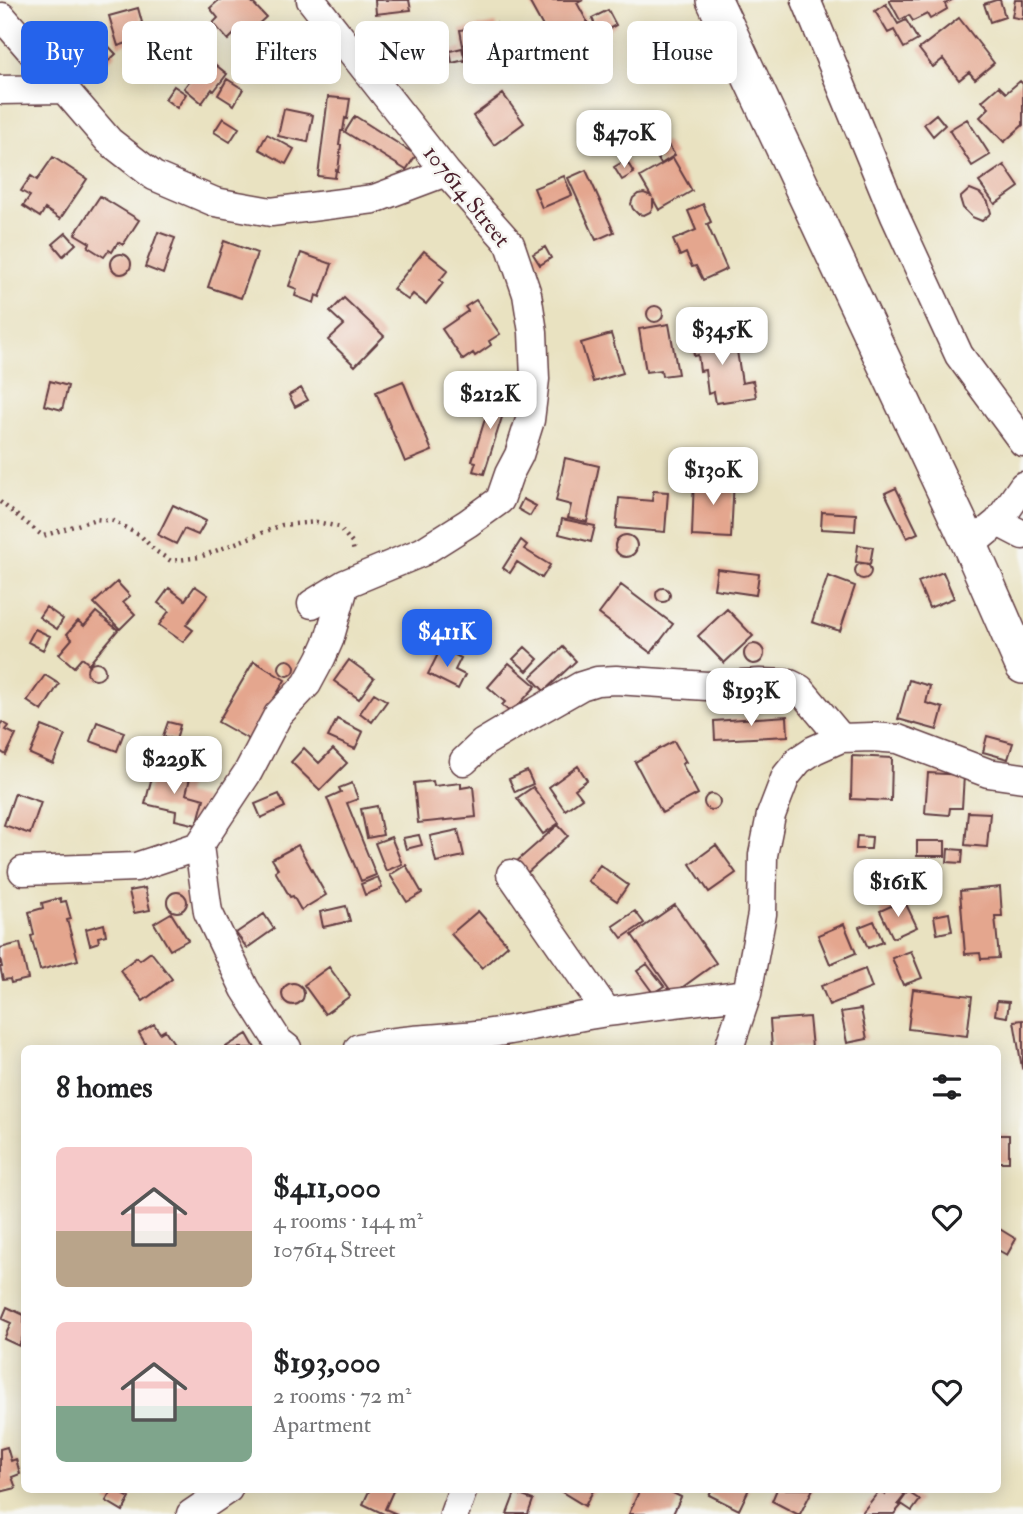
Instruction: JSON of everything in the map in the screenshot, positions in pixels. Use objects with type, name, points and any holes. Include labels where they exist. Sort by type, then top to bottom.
[{"type":"main road","points":[[714,0],[970,545],[1023,666]]},
{"type":"street","name":"107614 Street","points":[[311,0],[446,172],[510,244],[527,295],[533,332],[535,379],[530,419],[519,455],[500,500],[422,552],[353,580],[312,604]]},
{"type":"street","points":[[806,0],[895,216],[959,355],[1023,442]]},
{"type":"street","points":[[2,17],[109,141],[154,176],[215,202],[271,212],[373,200],[446,172]]},
{"type":"street","points":[[0,90],[63,89]]},
{"type":"street","points":[[970,545],[998,522],[1023,486]]},
{"type":"street","points":[[998,522],[1023,535]]},
{"type":"street","points":[[23,871],[136,867],[199,846],[248,772],[278,715],[307,684],[329,640],[353,580]]},
{"type":"street","points":[[464,761],[483,743],[564,695],[597,681],[707,686],[790,684],[800,690],[841,738]]},
{"type":"street","points":[[730,1045],[747,994],[762,914],[763,855],[771,815],[786,776],[799,760],[841,738],[898,739],[988,774],[1023,778]]},
{"type":"street","points":[[199,846],[208,912],[246,989],[283,1045]]},
{"type":"street","points":[[511,874],[607,1012]]},
{"type":"street","points":[[373,1045],[477,1035],[607,1012],[747,994]]},
{"type":"street","points":[[191,1514],[222,1493]]},
{"type":"street","points":[[454,1514],[462,1493]]},
{"type":"path","points":[[0,502],[43,536],[96,519],[113,521],[141,536],[154,550],[171,561],[201,557],[282,526],[317,522],[339,527],[352,543],[353,580]]},
{"type":"building","points":[[219,0],[250,0],[266,17],[262,21],[231,21],[231,37],[228,40],[217,28],[215,21],[218,18],[210,8]]},
{"type":"building","points":[[375,0],[409,0],[411,10],[376,14]]},
{"type":"building","points":[[535,0],[583,0],[577,3],[587,21],[540,21],[530,3]]},
{"type":"building","points":[[889,0],[952,0],[945,4],[947,9],[930,19],[927,14],[913,21],[909,15],[900,20]]},
{"type":"building","points":[[1000,0],[1005,17],[990,22],[984,4]]},
{"type":"building","points":[[1015,0],[1023,0],[1023,19],[1012,17]]},
{"type":"building","points":[[886,4],[898,24],[906,20],[918,40],[904,48],[894,30],[888,33],[875,11]]},
{"type":"building","points":[[138,8],[142,21],[122,21],[122,45],[118,46],[109,16]]},
{"type":"building","points":[[608,10],[616,25],[613,27],[613,21],[593,21],[592,18]]},
{"type":"building","points":[[959,18],[994,63],[975,79],[969,72],[959,80],[943,59],[933,67],[919,49]]},
{"type":"building","points":[[108,46],[116,54],[108,61]]},
{"type":"building","points":[[462,48],[463,60],[452,63],[450,51]]},
{"type":"building","points":[[217,66],[227,74],[202,103],[184,88],[187,84],[217,84]]},
{"type":"building","points":[[227,79],[231,84],[243,89],[234,105],[218,95]]},
{"type":"building","points":[[1020,81],[1023,84],[1023,125],[1004,142],[980,117],[989,108],[982,101],[999,86],[1006,93]]},
{"type":"building","points":[[174,86],[186,94],[177,108],[165,99]]},
{"type":"building","points":[[503,94],[524,123],[494,145],[473,116]]},
{"type":"building","points":[[328,97],[350,99],[347,119],[345,118],[341,131],[335,178],[318,176]]},
{"type":"building","points":[[284,109],[313,115],[308,142],[278,136]]},
{"type":"building","points":[[936,114],[945,125],[933,136],[924,124]]},
{"type":"building","points":[[355,116],[416,155],[406,170],[345,132]]},
{"type":"building","points":[[223,118],[239,128],[230,142],[214,132]]},
{"type":"building","points":[[967,119],[990,155],[972,166],[949,130]]},
{"type":"building","points":[[267,134],[294,149],[286,164],[259,149]]},
{"type":"building","points":[[666,142],[675,155],[661,164],[653,150]]},
{"type":"building","points":[[53,157],[87,179],[60,219],[45,209],[40,217],[23,206],[30,196],[21,191],[31,176],[37,180]]},
{"type":"building","points":[[673,158],[692,191],[659,210],[653,199],[650,212],[638,214],[631,204],[633,198],[644,193],[651,196],[640,177]]},
{"type":"building","points":[[626,160],[634,173],[622,180],[614,167]]},
{"type":"building","points":[[1004,165],[1019,187],[995,204],[979,182]]},
{"type":"building","points":[[586,170],[614,232],[596,240],[568,178]]},
{"type":"building","points":[[564,176],[572,195],[542,208],[534,188]]},
{"type":"building","points":[[970,189],[980,193],[988,202],[991,213],[982,221],[972,217],[963,208],[960,198]]},
{"type":"building","points":[[100,196],[139,220],[123,245],[118,242],[112,252],[109,250],[104,257],[88,247],[90,243],[75,234]]},
{"type":"building","points":[[703,204],[711,222],[707,224],[727,269],[703,280],[696,266],[692,267],[686,253],[680,256],[673,240],[696,230],[688,211]]},
{"type":"building","points":[[158,232],[175,238],[163,274],[145,267]]},
{"type":"building","points":[[66,233],[76,244],[63,256],[53,244]]},
{"type":"building","points":[[224,241],[257,253],[241,298],[208,287]]},
{"type":"building","points":[[545,247],[551,258],[540,265],[533,254]]},
{"type":"building","points":[[424,251],[448,270],[440,280],[443,283],[426,304],[413,294],[408,300],[393,289]]},
{"type":"building","points":[[301,253],[332,264],[320,297],[316,295],[314,303],[295,296],[297,289],[289,286]]},
{"type":"building","points":[[121,254],[128,257],[131,264],[128,271],[121,274],[114,271],[111,264],[114,257]]},
{"type":"building","points":[[344,298],[384,336],[355,366],[328,340],[344,325],[330,312]]},
{"type":"building","points":[[476,300],[500,334],[489,341],[491,345],[475,356],[473,353],[463,360],[442,329],[468,311],[465,307]]},
{"type":"building","points":[[655,306],[663,314],[655,322],[647,314]]},
{"type":"building","points":[[669,324],[678,374],[662,376],[661,370],[646,372],[639,329]]},
{"type":"building","points":[[734,332],[742,383],[753,381],[756,397],[716,403],[714,392],[708,394],[705,370],[700,371],[698,355],[694,356],[692,338]]},
{"type":"building","points":[[611,334],[623,373],[593,382],[581,343]]},
{"type":"building","points":[[50,381],[68,386],[62,410],[44,405]]},
{"type":"building","points":[[403,381],[432,451],[405,462],[376,392]]},
{"type":"building","points":[[301,388],[308,400],[295,407],[289,395]]},
{"type":"building","points":[[494,390],[509,395],[484,474],[473,471],[476,462],[472,461]]},
{"type":"building","points":[[565,458],[599,466],[587,522],[568,518],[571,505],[556,501]]},
{"type":"building","points":[[694,477],[734,479],[731,538],[692,536]]},
{"type":"building","points":[[896,488],[918,533],[907,538],[885,493]]},
{"type":"building","points":[[653,491],[668,492],[665,532],[616,528],[619,498],[652,501]]},
{"type":"building","points":[[523,499],[536,506],[530,516],[518,509]]},
{"type":"building","points":[[173,505],[206,521],[198,535],[184,529],[176,544],[158,535]]},
{"type":"building","points":[[822,512],[856,514],[855,531],[821,529]]},
{"type":"building","points":[[562,519],[595,526],[591,542],[559,534]]},
{"type":"building","points":[[626,535],[634,538],[637,546],[634,554],[626,557],[618,554],[615,546],[618,538]]},
{"type":"building","points":[[521,540],[527,545],[524,549],[550,565],[542,578],[517,562],[510,573],[503,568]]},
{"type":"building","points":[[858,545],[873,547],[870,564],[856,562]]},
{"type":"building","points":[[863,563],[869,565],[869,577],[863,579],[857,577],[855,571],[857,565]]},
{"type":"building","points":[[717,569],[759,574],[756,595],[714,589]]},
{"type":"building","points":[[943,572],[954,598],[929,608],[918,582]]},
{"type":"building","points":[[828,576],[855,586],[840,631],[812,622]]},
{"type":"building","points":[[117,582],[130,596],[123,602],[135,614],[120,629],[94,603]]},
{"type":"building","points":[[621,585],[673,624],[651,653],[599,614]]},
{"type":"building","points":[[195,586],[208,595],[186,625],[193,630],[183,642],[159,625],[169,611],[158,603],[169,588],[185,600]]},
{"type":"building","points":[[660,588],[666,588],[670,595],[666,602],[660,602],[656,598],[656,592]]},
{"type":"building","points":[[46,607],[63,619],[57,629],[39,617]]},
{"type":"building","points":[[727,609],[753,636],[724,663],[698,636]]},
{"type":"building","points":[[96,612],[118,630],[89,664],[82,658],[74,667],[59,654],[72,639],[67,634],[78,621],[84,626]]},
{"type":"building","points":[[35,629],[50,636],[43,650],[28,642]]},
{"type":"building","points":[[754,644],[761,647],[764,654],[761,661],[754,664],[747,661],[744,654],[747,647]]},
{"type":"building","points":[[525,647],[538,659],[527,671],[513,659]]},
{"type":"building","points":[[563,647],[576,661],[544,691],[531,677]]},
{"type":"building","points":[[441,648],[461,658],[455,670],[465,675],[458,689],[428,674]]},
{"type":"building","points":[[287,660],[295,668],[287,676],[279,668]]},
{"type":"building","points":[[349,660],[374,678],[359,699],[334,681]]},
{"type":"building","points":[[254,661],[285,680],[250,740],[218,722]]},
{"type":"building","points":[[96,662],[102,665],[105,671],[102,677],[96,680],[90,677],[87,671],[90,665]]},
{"type":"building","points":[[509,663],[536,686],[511,713],[502,705],[505,702],[488,687]]},
{"type":"building","points":[[45,675],[59,684],[42,711],[27,701]]},
{"type":"building","points":[[909,680],[930,686],[926,703],[943,708],[937,730],[898,719]]},
{"type":"building","points":[[374,693],[387,701],[372,722],[360,713]]},
{"type":"building","points":[[787,716],[788,736],[715,740],[714,721]]},
{"type":"building","points":[[337,719],[363,732],[355,749],[328,737]]},
{"type":"building","points":[[2,722],[9,726],[6,730],[16,735],[6,755],[0,751]]},
{"type":"building","points":[[97,722],[124,732],[117,751],[90,741]]},
{"type":"building","points":[[168,722],[180,725],[176,740],[163,736]]},
{"type":"building","points":[[42,726],[65,735],[53,764],[30,754]]},
{"type":"building","points":[[987,736],[1013,743],[1008,759],[983,752]]},
{"type":"building","points":[[674,741],[686,762],[682,764],[698,794],[662,813],[635,762]]},
{"type":"building","points":[[304,748],[319,763],[333,749],[347,763],[320,790],[291,762]]},
{"type":"building","points":[[852,756],[892,758],[891,801],[851,799]]},
{"type":"building","points":[[578,766],[587,780],[575,789],[582,798],[565,810],[549,787]]},
{"type":"building","points":[[154,769],[190,778],[186,794],[204,799],[197,825],[175,820],[176,811],[145,804]]},
{"type":"building","points":[[527,771],[533,784],[515,792],[509,779]]},
{"type":"building","points":[[928,773],[964,775],[962,808],[950,808],[949,815],[925,813]]},
{"type":"building","points":[[433,781],[434,786],[461,783],[461,788],[473,786],[476,817],[418,823],[414,783]]},
{"type":"building","points":[[352,783],[358,799],[347,803],[376,875],[361,881],[327,798],[341,792],[339,788]]},
{"type":"building","points":[[533,787],[559,823],[543,834],[517,798]]},
{"type":"building","points":[[15,793],[41,802],[30,834],[4,825]]},
{"type":"building","points":[[279,794],[285,807],[261,818],[255,804]]},
{"type":"building","points":[[709,794],[715,794],[720,802],[718,808],[709,810],[704,805],[704,799]]},
{"type":"building","points":[[377,806],[383,835],[367,838],[361,809]]},
{"type":"building","points":[[968,812],[990,813],[987,847],[965,845]]},
{"type":"building","points":[[558,825],[568,836],[526,874],[516,862]]},
{"type":"building","points":[[458,830],[464,856],[436,862],[430,836]]},
{"type":"building","points":[[419,835],[422,845],[406,849],[403,838]]},
{"type":"building","points":[[857,836],[872,837],[871,849],[856,849]]},
{"type":"building","points":[[391,837],[402,864],[386,871],[375,843]]},
{"type":"building","points":[[917,841],[945,841],[945,856],[917,856]]},
{"type":"building","points":[[298,845],[326,895],[301,910],[275,871],[278,869],[272,859]]},
{"type":"building","points":[[716,845],[736,873],[709,892],[690,864]]},
{"type":"building","points":[[948,849],[963,850],[962,863],[947,862]]},
{"type":"building","points":[[406,865],[422,893],[407,902],[390,875]]},
{"type":"building","points":[[600,865],[628,885],[617,901],[588,881]]},
{"type":"building","points":[[378,877],[382,888],[365,895],[361,884]]},
{"type":"building","points":[[1000,887],[1002,916],[995,916],[999,958],[981,959],[980,953],[965,954],[960,891]]},
{"type":"building","points":[[145,888],[150,910],[134,913],[129,891]]},
{"type":"building","points":[[177,892],[184,895],[187,902],[184,909],[177,912],[170,909],[167,902],[170,895]]},
{"type":"building","points":[[60,898],[61,902],[66,901],[71,919],[67,920],[78,960],[40,970],[31,936],[34,935],[29,912],[43,908],[42,903]]},
{"type":"building","points":[[904,900],[917,927],[893,938],[880,911]]},
{"type":"building","points":[[675,905],[716,963],[673,994],[632,935]]},
{"type":"building","points":[[346,906],[350,921],[323,927],[320,912]]},
{"type":"building","points":[[478,911],[508,945],[482,968],[451,934]]},
{"type":"building","points":[[635,911],[644,923],[622,938],[613,926]]},
{"type":"building","points":[[171,913],[188,940],[170,950],[154,923]]},
{"type":"building","points":[[949,913],[952,931],[937,934],[934,916]]},
{"type":"building","points":[[264,914],[274,929],[247,948],[236,933]]},
{"type":"building","points":[[874,921],[883,942],[868,948],[859,927]]},
{"type":"building","points":[[104,924],[106,935],[98,937],[99,942],[90,945],[86,929]]},
{"type":"building","points":[[844,924],[856,953],[830,964],[818,935]]},
{"type":"building","points":[[20,943],[28,979],[11,983],[10,979],[3,980],[0,948]]},
{"type":"building","points":[[911,951],[922,978],[903,985],[892,958]]},
{"type":"building","points":[[151,952],[172,979],[143,1001],[120,970],[137,957],[140,960]]},
{"type":"building","points":[[647,964],[664,986],[653,993],[637,971]]},
{"type":"building","points":[[329,967],[350,996],[325,1014],[304,985]]},
{"type":"building","points":[[865,969],[872,988],[829,1005],[821,986]]},
{"type":"building","points":[[293,983],[301,986],[304,994],[301,1002],[293,1005],[285,1002],[282,994],[285,986]]},
{"type":"building","points":[[913,989],[972,996],[967,1036],[908,1029]]},
{"type":"building","points":[[997,1001],[1009,1002],[1007,1017],[995,1015]]},
{"type":"building","points":[[861,1009],[867,1039],[847,1043],[841,1012]]},
{"type":"building","points":[[809,1017],[812,1045],[772,1045],[770,1020]]},
{"type":"building","points":[[1023,1020],[1023,1067],[1022,1068],[1014,1021]]},
{"type":"building","points":[[154,1024],[160,1033],[165,1030],[175,1045],[146,1045],[139,1033]]},
{"type":"building","points":[[247,1034],[253,1045],[229,1045]]},
{"type":"building","points":[[1001,1135],[1009,1135],[1009,1162],[1001,1162]]},
{"type":"building","points":[[1001,1230],[1016,1239],[1007,1255],[1001,1252]]},
{"type":"building","points":[[7,1307],[21,1314],[19,1346],[4,1339],[11,1323],[2,1319]]},
{"type":"building","points":[[7,1447],[11,1461],[16,1459],[20,1474],[12,1477],[16,1488],[0,1492],[0,1449]]},
{"type":"building","points":[[111,1493],[121,1493],[130,1498],[123,1511],[106,1501]]},
{"type":"building","points":[[368,1493],[392,1493],[385,1509],[397,1514],[384,1514],[363,1504]]},
{"type":"building","points":[[515,1493],[533,1500],[528,1514],[507,1514]]},
{"type":"building","points":[[564,1493],[592,1493],[585,1506]]},
{"type":"building","points":[[638,1493],[673,1493],[681,1497],[673,1514],[629,1514]]},
{"type":"building","points":[[710,1493],[747,1493],[739,1510],[709,1495]]},
{"type":"building","points":[[775,1493],[811,1493],[800,1514],[772,1501]]},
{"type":"building","points":[[877,1493],[905,1495],[894,1514],[861,1514]]},
{"type":"building","points":[[907,1493],[920,1500],[912,1511],[900,1503]]}]
